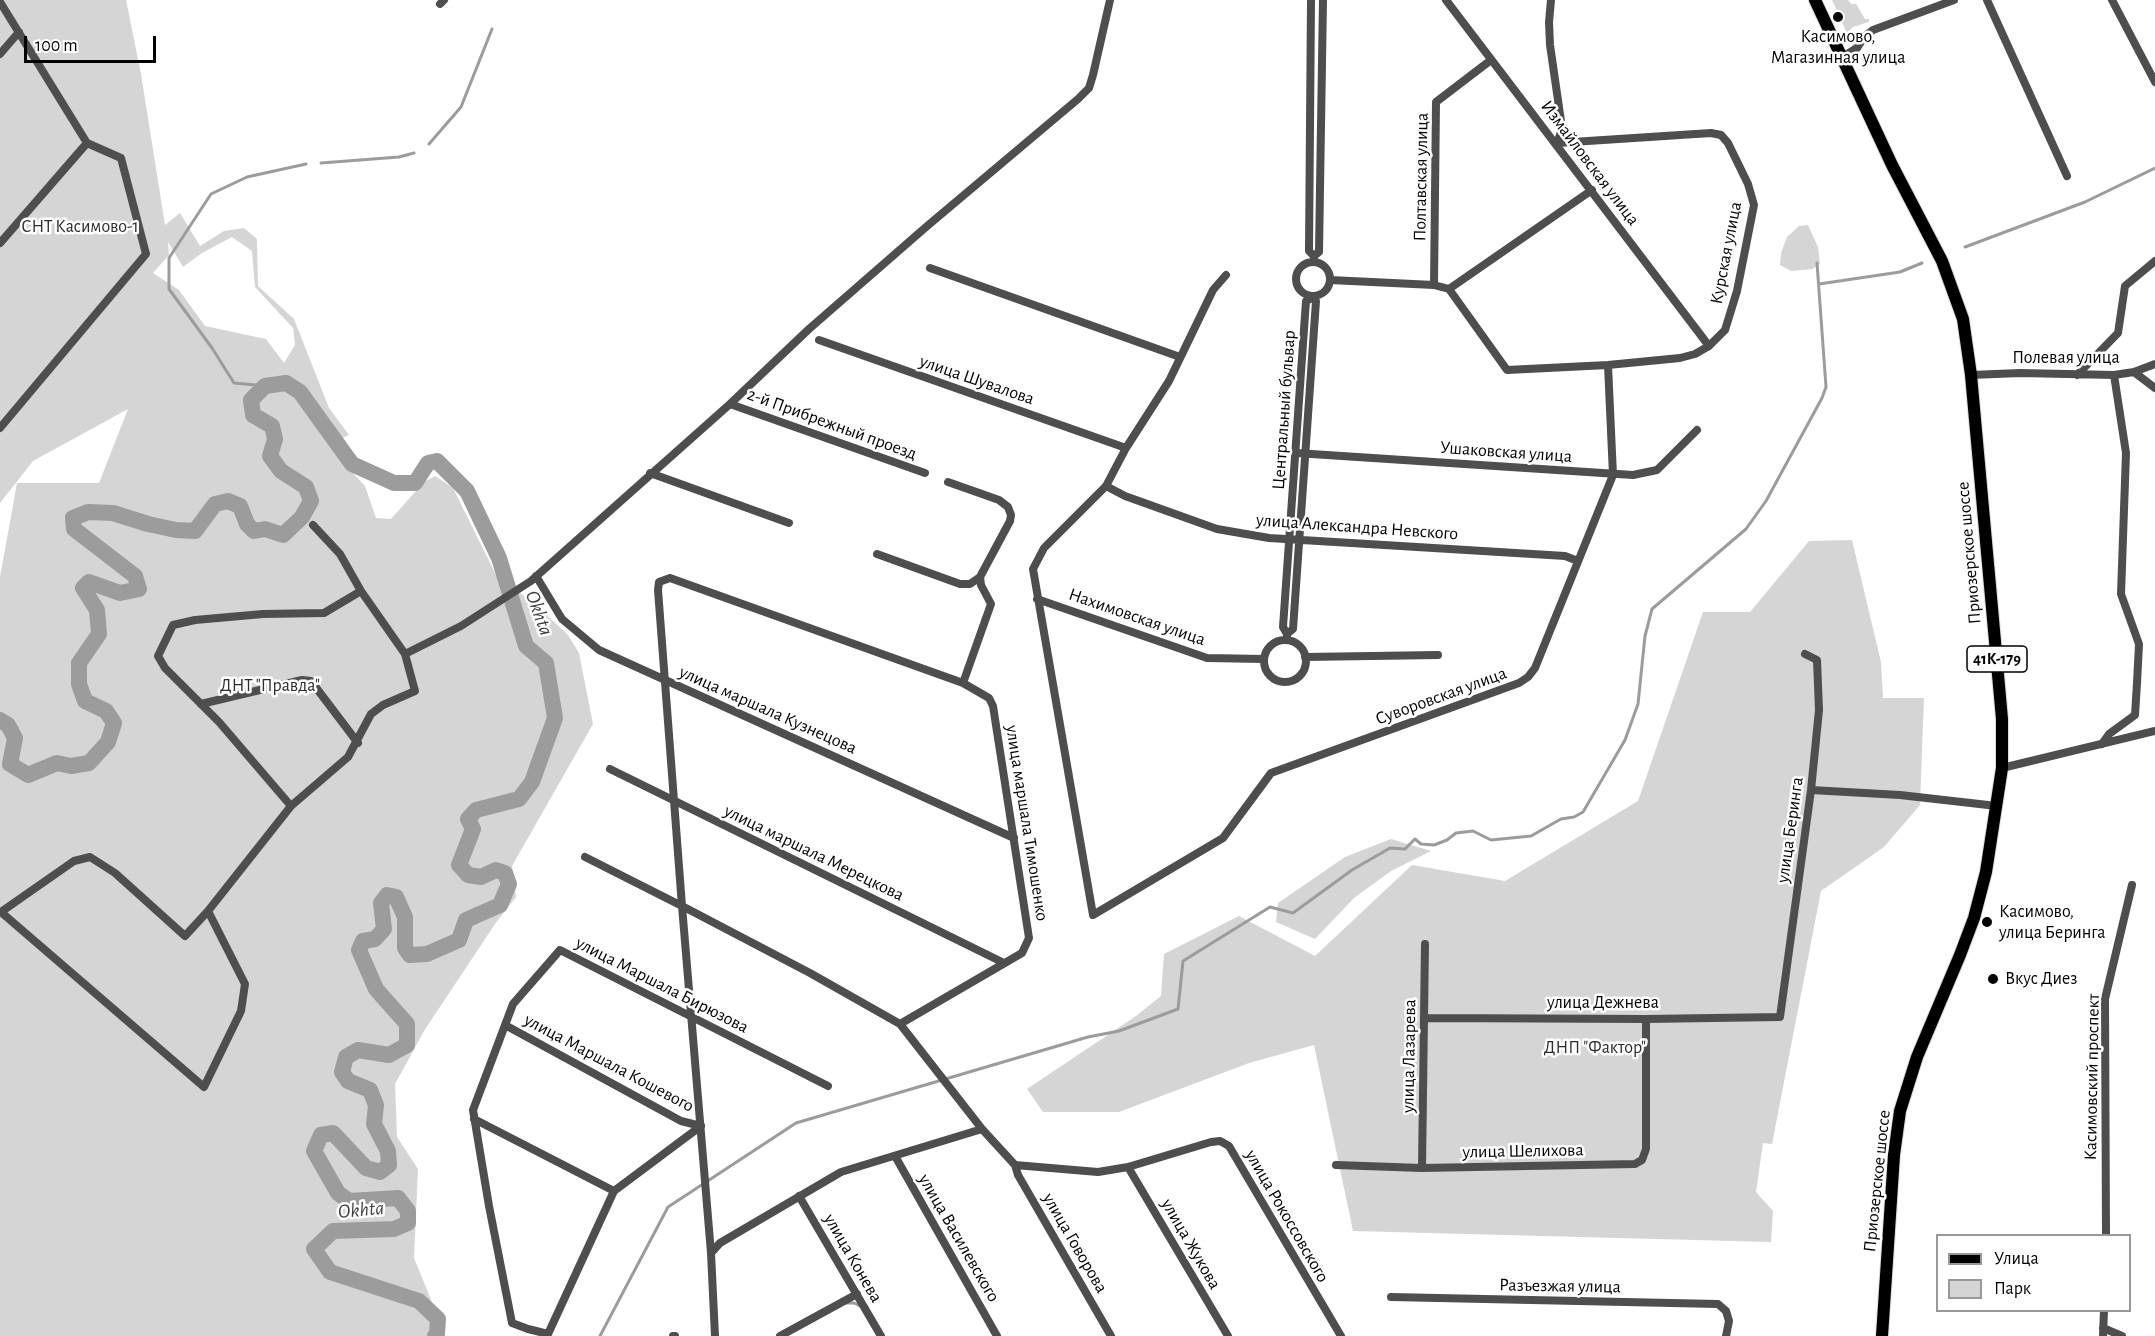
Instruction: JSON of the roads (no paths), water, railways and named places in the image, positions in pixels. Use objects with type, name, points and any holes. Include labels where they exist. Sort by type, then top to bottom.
[{"type":"main road","name":"Приозерское шоссе","points":[[1815,0],[1951,282],[1964,319],[2002,719],[2002,768],[1986,872],[1974,918],[1917,1057],[1900,1110],[1894,1155],[1882,1336]]},
{"type":"street","points":[[405,654],[461,626],[533,578],[730,404],[809,329],[1078,99],[1089,88],[1110,0]]},
{"type":"street","points":[[1311,0],[1309,251],[1314,259],[1326,267],[1330,280],[1324,291],[1312,297],[1299,289],[1296,282],[1300,267],[1314,259],[1319,252],[1323,0]]},
{"type":"street","points":[[1551,0],[1550,45],[1561,121],[1561,132],[1557,144]]},
{"type":"street","points":[[1841,58],[1857,48],[1864,37],[1873,30],[1954,0]]},
{"type":"street","points":[[1987,0],[2067,176]]},
{"type":"street","points":[[2112,0],[2155,82]]},
{"type":"street","points":[[0,2],[87,144],[121,158],[146,254],[0,428]]},
{"type":"street","name":"Измайловская улица","points":[[1451,2],[1491,60],[1709,346]]},
{"type":"street","points":[[0,54],[19,32]]},
{"type":"street","name":"Полтавская улица","points":[[1434,285],[1436,102],[1491,60]]},
{"type":"street","name":"Курская улица","points":[[1449,289],[1507,370],[1608,365],[1680,358],[1695,354],[1709,346],[1725,330],[1737,291],[1754,205],[1748,184],[1728,143],[1721,135],[1710,133],[1557,144]]},
{"type":"street","points":[[0,243],[87,144]]},
{"type":"street","points":[[1330,280],[1434,285],[1449,289],[1592,190]]},
{"type":"street","points":[[2077,375],[2118,333],[2125,286],[2155,261]]},
{"type":"street","points":[[930,268],[1180,357]]},
{"type":"street","points":[[1038,599],[1033,569],[1044,548],[1106,486],[1125,448],[1169,381],[1213,290],[1226,274]]},
{"type":"street","name":"Центральный бульвар","points":[[1287,637],[1293,629],[1299,539],[1306,301],[1312,297]]},
{"type":"street","name":"улица Шувалова","points":[[819,340],[1125,448]]},
{"type":"street","points":[[2134,372],[2155,364]]},
{"type":"street","name":"Суворовская улица","points":[[1038,599],[1093,915],[1223,838],[1271,773],[1519,683],[1528,677],[1535,668],[1613,475],[1608,365]]},
{"type":"street","name":"Полевая улица","points":[[1971,375],[2020,373],[2114,375],[2134,372],[2155,388]]},
{"type":"street","points":[[2102,744],[2109,734],[2135,715],[2139,644],[2121,594],[2126,453],[2114,375]]},
{"type":"street","name":"2-й Прибрежный проезд","points":[[730,404],[925,473]]},
{"type":"street","name":"Ушаковская улица","points":[[1301,453],[1633,475],[1657,470],[1697,430]]},
{"type":"street","name":"Центральный бульвар","points":[[1287,637],[1283,627],[1290,538],[1301,453]]},
{"type":"street","points":[[651,472],[789,523]]},
{"type":"street","points":[[948,482],[999,500],[1008,507],[1011,514],[1010,521],[980,577],[970,584],[960,584]]},
{"type":"street","name":"улица Александра Невского","points":[[1106,486],[1125,496],[1217,529],[1269,538],[1565,556],[1578,561]]},
{"type":"street","points":[[208,911],[244,984],[241,1011],[204,1087],[2,912],[74,861],[90,857],[115,873],[185,936],[208,911],[291,806],[348,758],[358,743],[371,714],[383,705],[416,691],[405,654],[361,591],[340,554],[313,525]]},
{"type":"street","points":[[877,554],[987,594]]},
{"type":"street","points":[[963,683],[991,604],[981,585],[980,577]]},
{"type":"street","name":"улица маршала Кузнецова","points":[[533,578],[562,619],[599,650],[1014,838]]},
{"type":"street","name":"улица маршала Тимошенко","points":[[711,1253],[682,906],[659,582],[670,578],[963,683],[989,698],[993,706],[1029,938],[1022,953],[900,1024]]},
{"type":"street","points":[[291,806],[219,722],[165,668],[158,656],[173,625],[195,620],[263,614],[324,613],[361,591]]},
{"type":"street","name":"Нахимовская улица","points":[[1038,599],[1207,658],[1263,659]]},
{"type":"street","points":[[1287,637],[1302,648],[1305,657],[1305,666],[1301,675],[1293,681],[1283,682],[1273,679],[1265,670],[1263,659],[1266,651],[1271,645],[1287,637]]},
{"type":"street","name":"улица Беринга","points":[[1780,1017],[1811,790],[1819,710],[1817,660],[1805,654]]},
{"type":"street","points":[[1305,657],[1438,655]]},
{"type":"street","points":[[201,704],[302,680],[311,681],[358,743]]},
{"type":"street","points":[[2002,768],[2155,731]]},
{"type":"street","name":"улица маршала Мерецкова","points":[[610,769],[1004,963]]},
{"type":"street","points":[[1811,790],[1900,795],[1997,806]]},
{"type":"street","points":[[585,858],[810,973],[900,1024],[982,1129],[1015,1165]]},
{"type":"street","name":"Касимовский проспект","points":[[2106,1234],[2105,999],[2132,885]]},
{"type":"street","name":"улица Лазарева","points":[[1422,1168],[1425,944]]},
{"type":"street","name":"улица Маршала Бирюзова","points":[[474,1119],[473,1110],[513,1004],[560,950],[828,1086]]},
{"type":"street","name":"улица Дежнева","points":[[1425,1018],[1780,1017]]},
{"type":"street","name":"улица Шелихова","points":[[1336,1165],[1422,1168],[1635,1164],[1642,1160],[1646,1149],[1646,1019]]},
{"type":"street","name":"улица Маршала Кошевого","points":[[505,1025],[681,1121],[701,1126]]},
{"type":"street","points":[[474,1119],[614,1191]]},
{"type":"street","points":[[474,1119],[512,1323],[548,1334],[614,1191],[701,1126]]},
{"type":"street","points":[[715,1336],[711,1253],[720,1243],[841,1172],[982,1129]]},
{"type":"street","name":"улица Рокоссовского","points":[[1015,1165],[1098,1172],[1128,1167],[1220,1141],[1229,1146],[1341,1336]]},
{"type":"street","name":"улица Василевского","points":[[895,1156],[998,1336]]},
{"type":"street","name":"улица Говорова","points":[[1015,1165],[1018,1175],[1111,1336]]},
{"type":"street","name":"улица Жукова","points":[[1128,1167],[1228,1336]]},
{"type":"street","name":"улица Конева","points":[[799,1196],[881,1336]]},
{"type":"street","points":[[780,1336],[857,1294]]},
{"type":"street","name":"Разъезжая улица","points":[[1391,1297],[1718,1304],[1726,1311],[1729,1321],[1726,1336]]},
{"type":"street","points":[[2104,1312],[2103,1332],[2122,1336]]},
{"type":"waterway","points":[[429,144],[461,107],[492,29]]},
{"type":"waterway","points":[[321,163],[399,157],[414,153]]},
{"type":"waterway","points":[[286,383],[256,385],[234,383],[212,348],[169,289],[169,258],[211,194],[247,177],[306,164]]},
{"type":"waterway","points":[[1965,247],[2085,202],[2155,168]]},
{"type":"waterway","points":[[600,1336],[668,1207],[796,1123],[1088,1037],[1119,1031],[1178,1009],[1183,961],[1270,907],[1293,913],[1352,870],[1390,848],[1405,849],[1415,839],[1421,844],[1434,845],[1447,840],[1456,833],[1473,831],[1491,840],[1531,836],[1561,819],[1574,817],[1583,812],[1625,740],[1638,704],[1645,636],[1652,609],[1746,529],[1766,501],[1822,398],[1826,387],[1817,263]]},
{"type":"waterway","points":[[1819,284],[1900,272],[1922,263]]},
{"type":"waterway","name":"Okhta","points":[[0,720],[8,725],[15,738],[10,764],[28,775],[57,763],[71,766],[89,763],[108,742],[114,723],[106,711],[85,701],[79,684],[79,663],[99,634],[97,610],[83,588],[89,582],[120,593],[139,589],[135,576],[74,529],[73,518],[88,512],[113,513],[148,524],[176,530],[195,531],[215,504],[228,501],[240,506],[247,524],[254,531],[265,529],[283,535],[302,517],[311,501],[306,487],[281,471],[270,456],[275,439],[272,426],[253,415],[251,400],[265,386],[286,383],[300,392],[352,464],[394,483],[415,483],[428,463],[437,461],[467,491],[499,558],[526,646],[546,663],[555,718],[532,782],[519,799],[476,810],[468,819],[473,829],[459,865],[468,875],[481,877],[496,870],[505,873],[509,884],[500,905],[466,920],[459,940],[427,954],[410,955],[405,948],[405,917],[396,897],[387,895],[381,903],[384,929],[375,939],[363,941],[359,950],[376,989],[407,1024],[407,1045],[389,1055],[358,1050],[346,1057],[342,1072],[348,1081],[370,1090],[376,1105],[374,1124],[388,1151],[389,1165],[380,1172],[366,1168],[333,1133],[321,1135],[314,1151],[338,1193],[349,1201],[398,1198],[408,1211],[408,1223],[394,1229],[333,1231],[314,1249],[330,1272],[419,1301],[438,1319],[435,1336]]},
{"type":"waterway","points":[[847,1303],[860,1306]]},
{"type":"place","name":"Касимово, Магазинная улица","points":[[1838,17]]},
{"type":"place","name":"Касимово, улица Беринга","points":[[1987,922]]},
{"type":"place","name":"Вкус Диез","points":[[1993,979]]},
{"type":"park label","name":"СНТ Касимово-1","points":[[80,227]]},
{"type":"park label","name":"ДНТ \"Правда\"","points":[[270,686]]},
{"type":"park label","name":"ДНП \"Фактор\"","points":[[1595,1048]]}]
